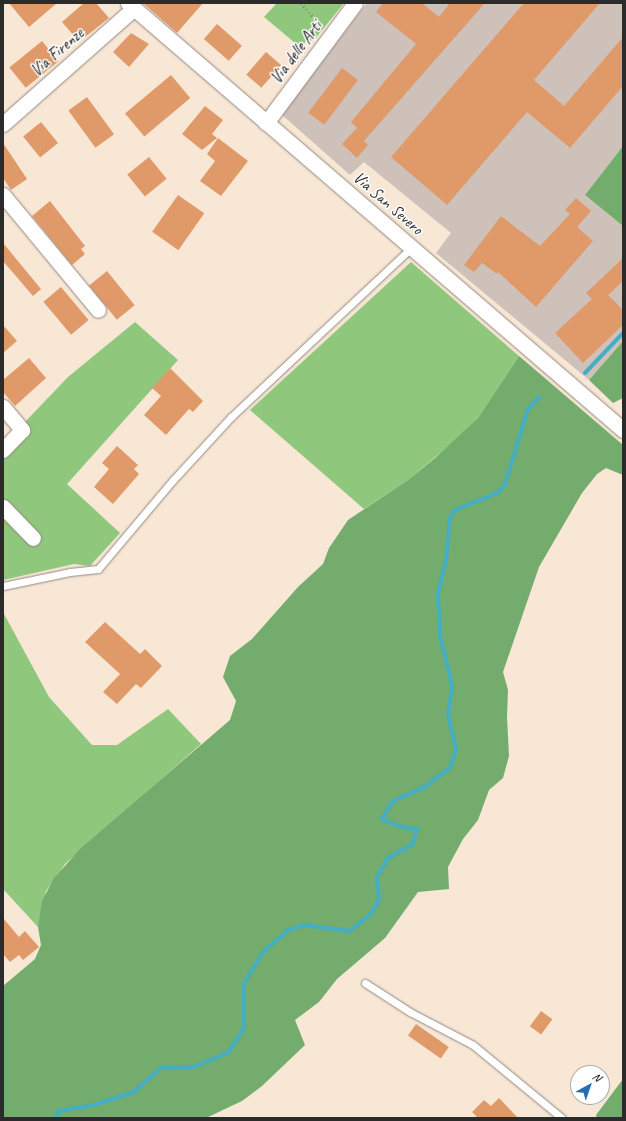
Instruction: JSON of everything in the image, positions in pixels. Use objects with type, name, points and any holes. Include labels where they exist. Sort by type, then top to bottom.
[{"type":"street","name":"Via delle Arti","points":[[266,123],[355,3]]},
{"type":"street","name":"Via San Severo","points":[[131,6],[623,430]]},
{"type":"street","name":"Via Firenze","points":[[3,124],[131,6]]},
{"type":"street","points":[[3,195],[98,310]]},
{"type":"street","points":[[3,450],[22,430],[8,412]]},
{"type":"street","points":[[3,507],[33,538]]},
{"type":"lane","points":[[3,586],[70,572],[98,569],[173,480],[231,417],[411,248]]},
{"type":"lane","points":[[365,983],[410,1012],[473,1044],[562,1118]]},
{"type":"path","points":[[301,3],[331,36]]},
{"type":"shaded area","points":[[367,3],[623,3],[623,146],[585,195],[623,226],[623,341],[589,380],[436,253],[451,233],[364,162],[350,175],[281,114]]},
{"type":"green space","points":[[277,3],[344,3],[314,40],[306,41],[301,48],[264,17]]},
{"type":"green space","points":[[623,146],[623,226],[585,195]]},
{"type":"green space","points":[[411,262],[519,356],[478,418],[452,443],[408,480],[364,509],[250,410]]},
{"type":"green space","points":[[135,322],[178,360],[67,484],[120,533],[90,566],[74,564],[3,580],[3,445],[68,377]]},
{"type":"green space","points":[[623,341],[623,398],[613,403],[589,380]]},
{"type":"green space","points":[[519,356],[623,445],[623,475],[606,468],[597,474],[582,493],[539,567],[503,672],[508,690],[507,717],[509,756],[503,778],[489,790],[478,820],[463,839],[448,867],[449,889],[418,892],[385,938],[337,979],[319,1002],[295,1020],[305,1045],[262,1086],[242,1101],[206,1118],[3,1118],[3,986],[35,959],[41,945],[38,927],[42,901],[54,878],[80,849],[230,720],[236,701],[223,677],[230,656],[252,639],[298,587],[323,564],[329,548],[348,520],[408,480],[435,458],[478,418]]},
{"type":"green space","points":[[3,612],[49,697],[92,745],[117,745],[168,709],[201,744],[65,864],[46,891],[38,927],[3,889]]},
{"type":"green space","points":[[623,1079],[623,1118],[597,1118],[596,1115],[604,1105],[610,1105],[610,1096]]},
{"type":"building","points":[[9,3],[57,3],[29,27]]},
{"type":"building","points":[[84,3],[96,3],[109,18],[85,37],[81,32],[75,37],[62,22]]},
{"type":"building","points":[[143,3],[203,3],[177,33]]},
{"type":"building","points":[[383,3],[422,3],[439,17],[450,3],[485,3],[364,141],[368,145],[357,158],[342,144],[357,128],[351,122],[416,44],[376,12]]},
{"type":"building","points":[[524,3],[600,3],[534,80],[564,106],[623,37],[623,86],[570,148],[527,112],[447,205],[391,157]]},
{"type":"building","points":[[217,24],[242,46],[229,61],[204,39]]},
{"type":"building","points":[[131,33],[149,44],[129,67],[113,52]]},
{"type":"building","points":[[42,41],[58,61],[26,88],[9,67]]},
{"type":"building","points":[[266,52],[281,65],[261,88],[246,75]]},
{"type":"building","points":[[342,68],[358,80],[324,125],[308,113]]},
{"type":"building","points":[[171,75],[190,98],[144,137],[125,114]]},
{"type":"building","points":[[87,97],[114,134],[95,148],[68,111]]},
{"type":"building","points":[[205,106],[223,120],[212,134],[217,138],[202,150],[182,134]]},
{"type":"building","points":[[41,122],[58,143],[40,157],[23,136]]},
{"type":"building","points":[[218,138],[248,161],[221,196],[200,181],[215,161],[207,154]]},
{"type":"building","points":[[3,143],[27,179],[11,190],[3,178]]},
{"type":"building","points":[[149,157],[167,179],[145,196],[127,175]]},
{"type":"building","points":[[178,195],[204,213],[178,250],[152,232]]},
{"type":"building","points":[[576,198],[591,211],[577,227],[593,241],[536,307],[498,272],[497,274],[482,263],[474,272],[464,265],[501,216],[540,246],[570,214],[565,210]]},
{"type":"building","points":[[50,201],[85,246],[81,249],[85,254],[72,265],[32,216]]},
{"type":"building","points":[[3,243],[41,289],[33,296],[3,261]]},
{"type":"building","points":[[623,258],[623,281],[608,295],[623,310],[623,325],[583,363],[555,333],[592,299],[586,293]]},
{"type":"building","points":[[107,271],[135,305],[117,320],[89,285]]},
{"type":"building","points":[[61,287],[89,320],[71,335],[43,302]]},
{"type":"building","points":[[3,325],[17,341],[3,353]]},
{"type":"building","points":[[29,358],[46,378],[15,406],[3,392],[3,380]]},
{"type":"building","points":[[170,368],[203,401],[193,412],[189,409],[166,435],[144,415],[161,396],[152,388]]},
{"type":"building","points":[[117,446],[138,465],[134,469],[139,474],[113,504],[94,487],[109,469],[102,463]]},
{"type":"building","points":[[105,622],[140,654],[145,649],[162,666],[141,688],[136,684],[117,704],[103,692],[120,674],[85,642]]},
{"type":"building","points":[[3,918],[19,937],[25,931],[39,947],[23,960],[19,955],[10,962],[3,954]]},
{"type":"building","points":[[541,1011],[552,1019],[541,1035],[530,1026]]},
{"type":"building","points":[[416,1024],[449,1047],[441,1058],[408,1035]]},
{"type":"building","points":[[499,1098],[518,1118],[478,1118],[472,1112],[484,1100],[491,1106]]},
{"type":"waterway","points":[[585,373],[623,333]]},
{"type":"waterway","points":[[56,1118],[59,1111],[94,1105],[134,1092],[161,1068],[193,1067],[228,1053],[244,1028],[244,983],[263,952],[288,930],[305,925],[350,931],[371,914],[379,899],[377,877],[388,858],[413,844],[417,829],[405,828],[382,819],[393,801],[426,786],[450,768],[456,749],[448,715],[452,685],[440,635],[438,594],[446,560],[450,518],[455,510],[497,493],[504,487],[528,409],[539,397]]}]
